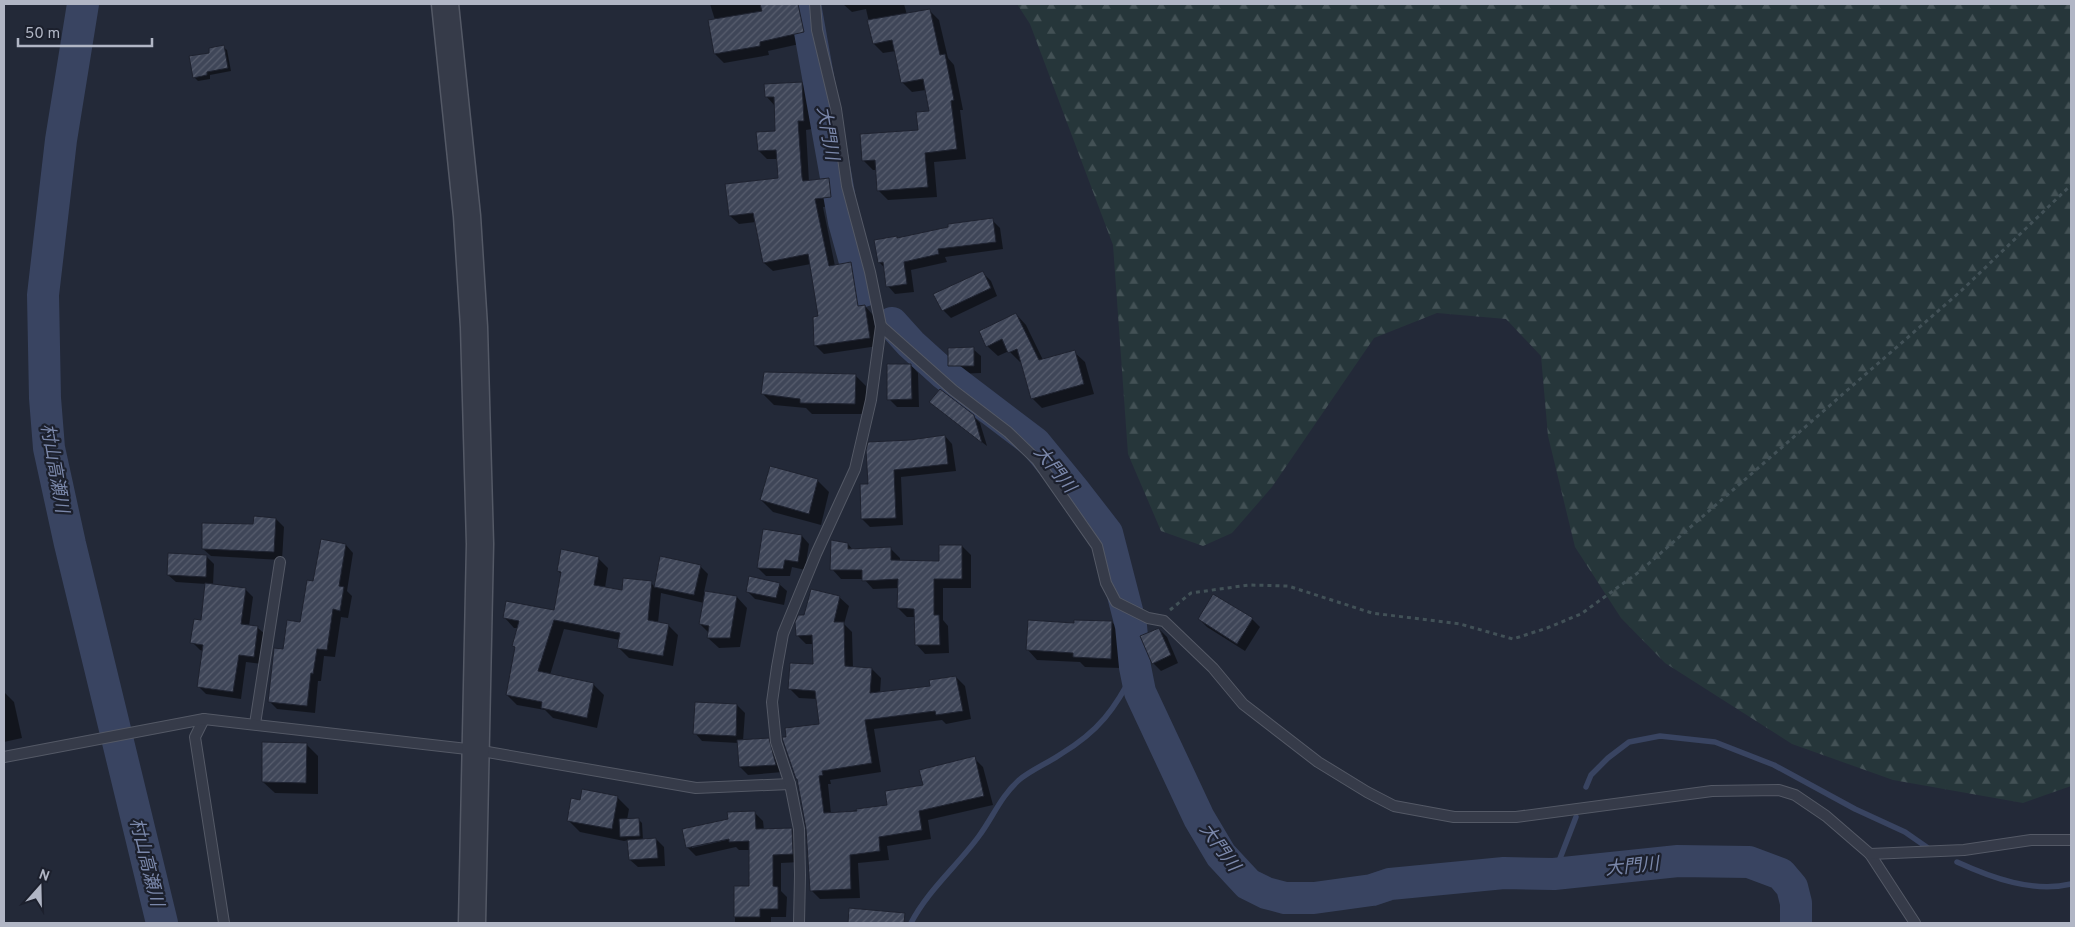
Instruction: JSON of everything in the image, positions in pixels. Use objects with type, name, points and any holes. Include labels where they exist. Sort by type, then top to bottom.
[{"type":"street","points":[[445,4],[466,206],[474,327],[480,544],[472,923]]},
{"type":"lane","points":[[799,923],[799,829],[790,784],[776,742],[772,702],[783,634],[816,554],[855,470],[870,400],[881,326],[870,272],[847,186],[836,109],[818,30],[815,4]]},
{"type":"lane","points":[[881,326],[953,390],[1008,432],[1037,460],[1097,546],[1106,582],[1116,602],[1148,618],[1164,621],[1213,668],[1244,704],[1318,762],[1394,806],[1454,817],[1516,817],[1712,791],[1779,790],[1795,795],[1826,816],[1870,854],[1915,923]]},
{"type":"lane","points":[[255,724],[280,562]]},
{"type":"lane","points":[[4,757],[199,720],[255,724],[476,750],[696,788],[790,784]]},
{"type":"lane","points":[[199,720],[195,737],[224,923]]},
{"type":"lane","points":[[1870,854],[1964,850],[2031,840],[2071,840]]},
{"type":"path","points":[[1164,621],[1170,610],[1191,592],[1249,585],[1288,586],[1372,613],[1460,624],[1513,639],[1547,628],[1580,614],[1638,572],[1962,292],[2071,185]]},
{"type":"green space","points":[[1017,4],[2071,4],[2071,786],[2023,803],[1893,780],[1792,744],[1665,663],[1621,618],[1575,547],[1548,436],[1541,356],[1506,319],[1437,313],[1374,338],[1272,487],[1232,533],[1203,546],[1161,531],[1128,454],[1113,245],[1030,24]]},
{"type":"building","points":[[760,4],[798,4],[804,32],[760,42],[760,46],[714,54],[708,20],[762,11]]},
{"type":"building","points":[[930,9],[940,55],[945,54],[954,100],[951,101],[957,149],[925,153],[928,187],[877,191],[875,160],[862,161],[860,134],[918,130],[916,112],[929,111],[923,79],[901,83],[892,40],[873,44],[867,20]]},
{"type":"building","points":[[224,45],[228,68],[207,72],[207,75],[193,78],[189,56],[209,53],[209,48]]},
{"type":"building","points":[[802,82],[804,121],[798,121],[803,181],[829,178],[831,197],[815,199],[829,266],[851,262],[858,306],[865,305],[870,338],[814,346],[813,317],[818,316],[808,254],[763,263],[753,213],[729,216],[725,184],[778,178],[776,150],[758,151],[756,132],[775,131],[774,97],[765,97],[764,84]]},
{"type":"building","points":[[993,218],[996,242],[938,249],[939,254],[904,262],[907,284],[886,287],[883,262],[878,263],[874,240],[897,236],[897,238],[948,227],[948,224]]},
{"type":"building","points":[[983,271],[991,288],[942,311],[933,294]]},
{"type":"building","points":[[1016,313],[1039,360],[1075,350],[1084,384],[1031,399],[1017,349],[1008,353],[1002,339],[986,347],[979,331]]},
{"type":"building","points":[[974,347],[974,366],[948,366],[948,348]]},
{"type":"building","points":[[887,364],[911,364],[912,399],[887,400]]},
{"type":"building","points":[[764,372],[856,374],[855,404],[800,403],[800,399],[761,394]]},
{"type":"building","points":[[940,389],[974,415],[982,443],[929,402]]},
{"type":"building","points":[[945,435],[948,464],[894,470],[896,518],[861,519],[860,484],[868,484],[866,450],[868,442],[910,440]]},
{"type":"building","points":[[770,466],[818,479],[809,514],[760,500]]},
{"type":"building","points":[[254,516],[276,518],[274,552],[202,549],[202,523],[253,524]]},
{"type":"building","points":[[763,529],[802,535],[798,562],[785,560],[783,569],[757,568]]},
{"type":"building","points":[[321,539],[346,544],[339,586],[344,587],[340,611],[333,609],[327,650],[317,649],[313,674],[311,673],[307,706],[268,702],[274,648],[283,649],[287,620],[300,622],[307,580],[313,581]]},
{"type":"building","points":[[831,540],[848,543],[848,549],[891,547],[891,560],[939,561],[939,545],[962,545],[962,579],[934,579],[934,615],[939,615],[940,645],[915,645],[914,609],[897,608],[898,579],[862,581],[862,570],[830,570]]},
{"type":"building","points":[[561,549],[599,557],[594,585],[622,590],[623,578],[652,581],[648,620],[669,624],[663,656],[617,648],[620,633],[554,620],[538,671],[594,683],[587,718],[541,708],[542,702],[506,695],[515,647],[512,646],[519,621],[503,618],[506,601],[554,610],[561,572],[557,571]]},
{"type":"building","points":[[168,553],[207,555],[206,577],[167,575]]},
{"type":"building","points":[[660,556],[701,565],[694,595],[654,587]]},
{"type":"building","points":[[749,576],[780,583],[776,598],[746,592]]},
{"type":"building","points":[[205,583],[246,588],[241,624],[258,626],[254,657],[239,655],[233,692],[197,687],[203,645],[190,643],[194,619],[201,620]]},
{"type":"building","points":[[811,589],[840,596],[834,622],[844,622],[845,666],[872,668],[870,693],[930,686],[929,680],[956,676],[963,711],[936,715],[935,711],[865,720],[872,763],[822,771],[823,775],[819,776],[824,813],[857,811],[856,809],[887,805],[885,791],[923,785],[919,770],[975,756],[984,796],[919,811],[922,830],[879,837],[880,851],[850,855],[851,889],[810,891],[806,829],[797,779],[782,737],[786,737],[785,728],[819,724],[815,691],[788,689],[790,663],[813,664],[812,635],[796,636],[795,622],[798,615],[804,615]]},
{"type":"building","points":[[705,591],[737,596],[730,638],[707,638],[709,626],[699,624]]},
{"type":"building","points":[[1213,594],[1253,618],[1237,644],[1198,619]]},
{"type":"building","points":[[1028,620],[1074,623],[1074,620],[1112,621],[1111,659],[1073,657],[1073,653],[1026,650]]},
{"type":"building","points":[[1159,628],[1171,655],[1152,664],[1140,636]]},
{"type":"building","points":[[695,702],[737,704],[736,736],[693,734]]},
{"type":"building","points":[[769,738],[776,765],[739,767],[737,740]]},
{"type":"building","points":[[262,742],[307,743],[306,783],[262,782]]},
{"type":"building","points":[[582,789],[618,796],[612,829],[567,821],[571,798],[580,800]]},
{"type":"building","points":[[755,811],[756,829],[792,828],[793,854],[773,855],[773,886],[778,887],[778,909],[760,909],[760,917],[734,917],[734,886],[749,886],[749,841],[729,842],[729,839],[686,848],[682,829],[728,819],[727,812]]},
{"type":"building","points":[[639,818],[640,836],[620,837],[619,819]]},
{"type":"building","points":[[656,838],[658,858],[629,860],[627,840]]},
{"type":"building","points":[[849,908],[905,913],[904,923],[848,923]]},
{"type":"waterway","name":"村山高瀬川","points":[[83,4],[61,140],[43,295],[45,398],[49,448],[70,544],[162,923]]},
{"type":"waterway","name":"大門川","points":[[805,4],[844,222],[863,291]]},
{"type":"waterway","name":"大門川","points":[[892,323],[911,344],[943,373],[1035,443],[1107,533],[1131,626],[1135,667],[1140,692],[1199,818],[1221,855],[1248,884],[1266,893],[1285,898],[1314,898],[1372,890],[1390,884],[1504,873],[1554,874],[1678,861],[1749,862],[1781,874],[1792,887],[1796,903],[1796,923]]},
{"type":"waterway","points":[[911,923],[934,889],[971,847],[1013,786],[1029,773],[1086,737],[1096,728],[1113,708],[1135,670]]},
{"type":"waterway","points":[[1586,787],[1591,775],[1608,758],[1629,742],[1660,736],[1715,742],[1774,765],[1855,809],[1905,832],[1928,848]]},
{"type":"waterway","points":[[1554,874],[1576,817]]},
{"type":"waterway","points":[[1957,862],[1998,878],[2027,885],[2042,887],[2071,884]]}]
